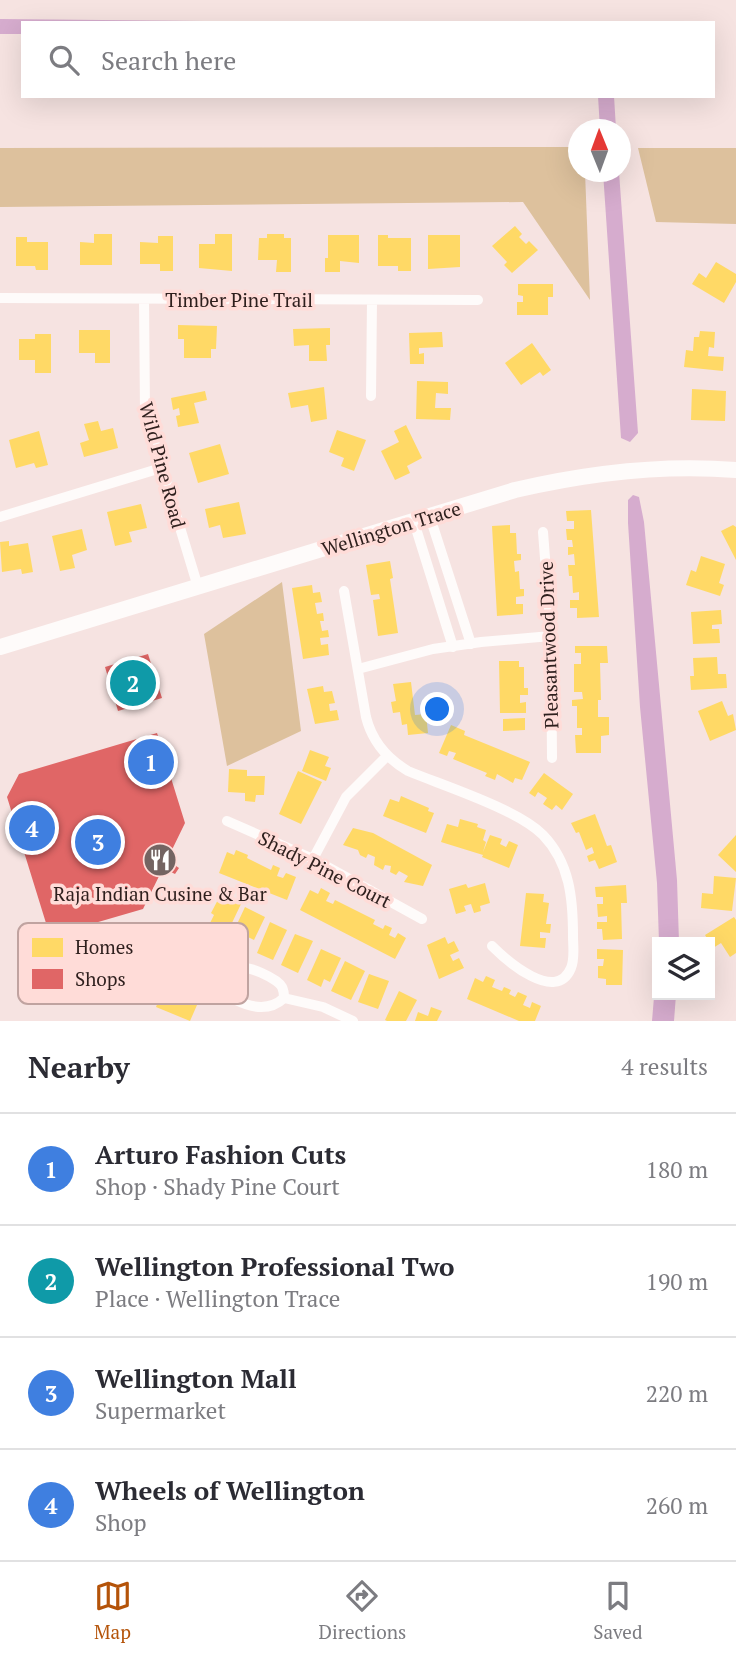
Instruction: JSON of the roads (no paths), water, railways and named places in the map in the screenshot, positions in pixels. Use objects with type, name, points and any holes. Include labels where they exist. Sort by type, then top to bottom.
[{"type":"street","name":"Timber Pine Trail","points":[[0,298],[478,300]]},
{"type":"street","name":"Wild Pine Road","points":[[144,299],[145,412],[198,587]]},
{"type":"street","points":[[371,396],[372,300]]},
{"type":"street","points":[[0,517],[161,468]]},
{"type":"street","name":"Wellington Trace","points":[[0,647],[515,490],[597,474],[650,468],[736,470]]},
{"type":"street","points":[[430,517],[471,644]]},
{"type":"street","points":[[414,522],[453,647]]},
{"type":"street","name":"Pleasantwood Drive","points":[[543,532],[551,636],[552,758]]},
{"type":"street","points":[[344,591],[368,725],[375,741],[387,756],[408,771],[518,817],[543,835],[562,861],[571,891],[573,919],[573,963],[566,976],[552,982],[544,982],[511,964],[492,946]]},
{"type":"street","name":"Wellington Trace","points":[[0,641],[53,632]]},
{"type":"street","points":[[358,669],[433,649],[551,636]]},
{"type":"street","points":[[313,859],[341,804],[387,756]]},
{"type":"street","name":"Shady Pine Court","points":[[227,821],[313,859],[422,919]]},
{"type":"street","points":[[248,968],[275,980],[289,1000]]},
{"type":"street","points":[[248,1003],[262,1007],[275,1006],[289,1000],[323,1007],[353,1021]]},
{"type":"place","name":"Wellington Professional Two","points":[[133,683]]},
{"type":"place","name":"Arturo Fashion Cuts","points":[[151,762]]},
{"type":"place","name":"Wheels of Wellington","points":[[32,828]]},
{"type":"place","name":"Wellington Mall","points":[[98,842]]},
{"type":"place","name":"Raja Indian Cusine & Bar","points":[[160,860]]}]
